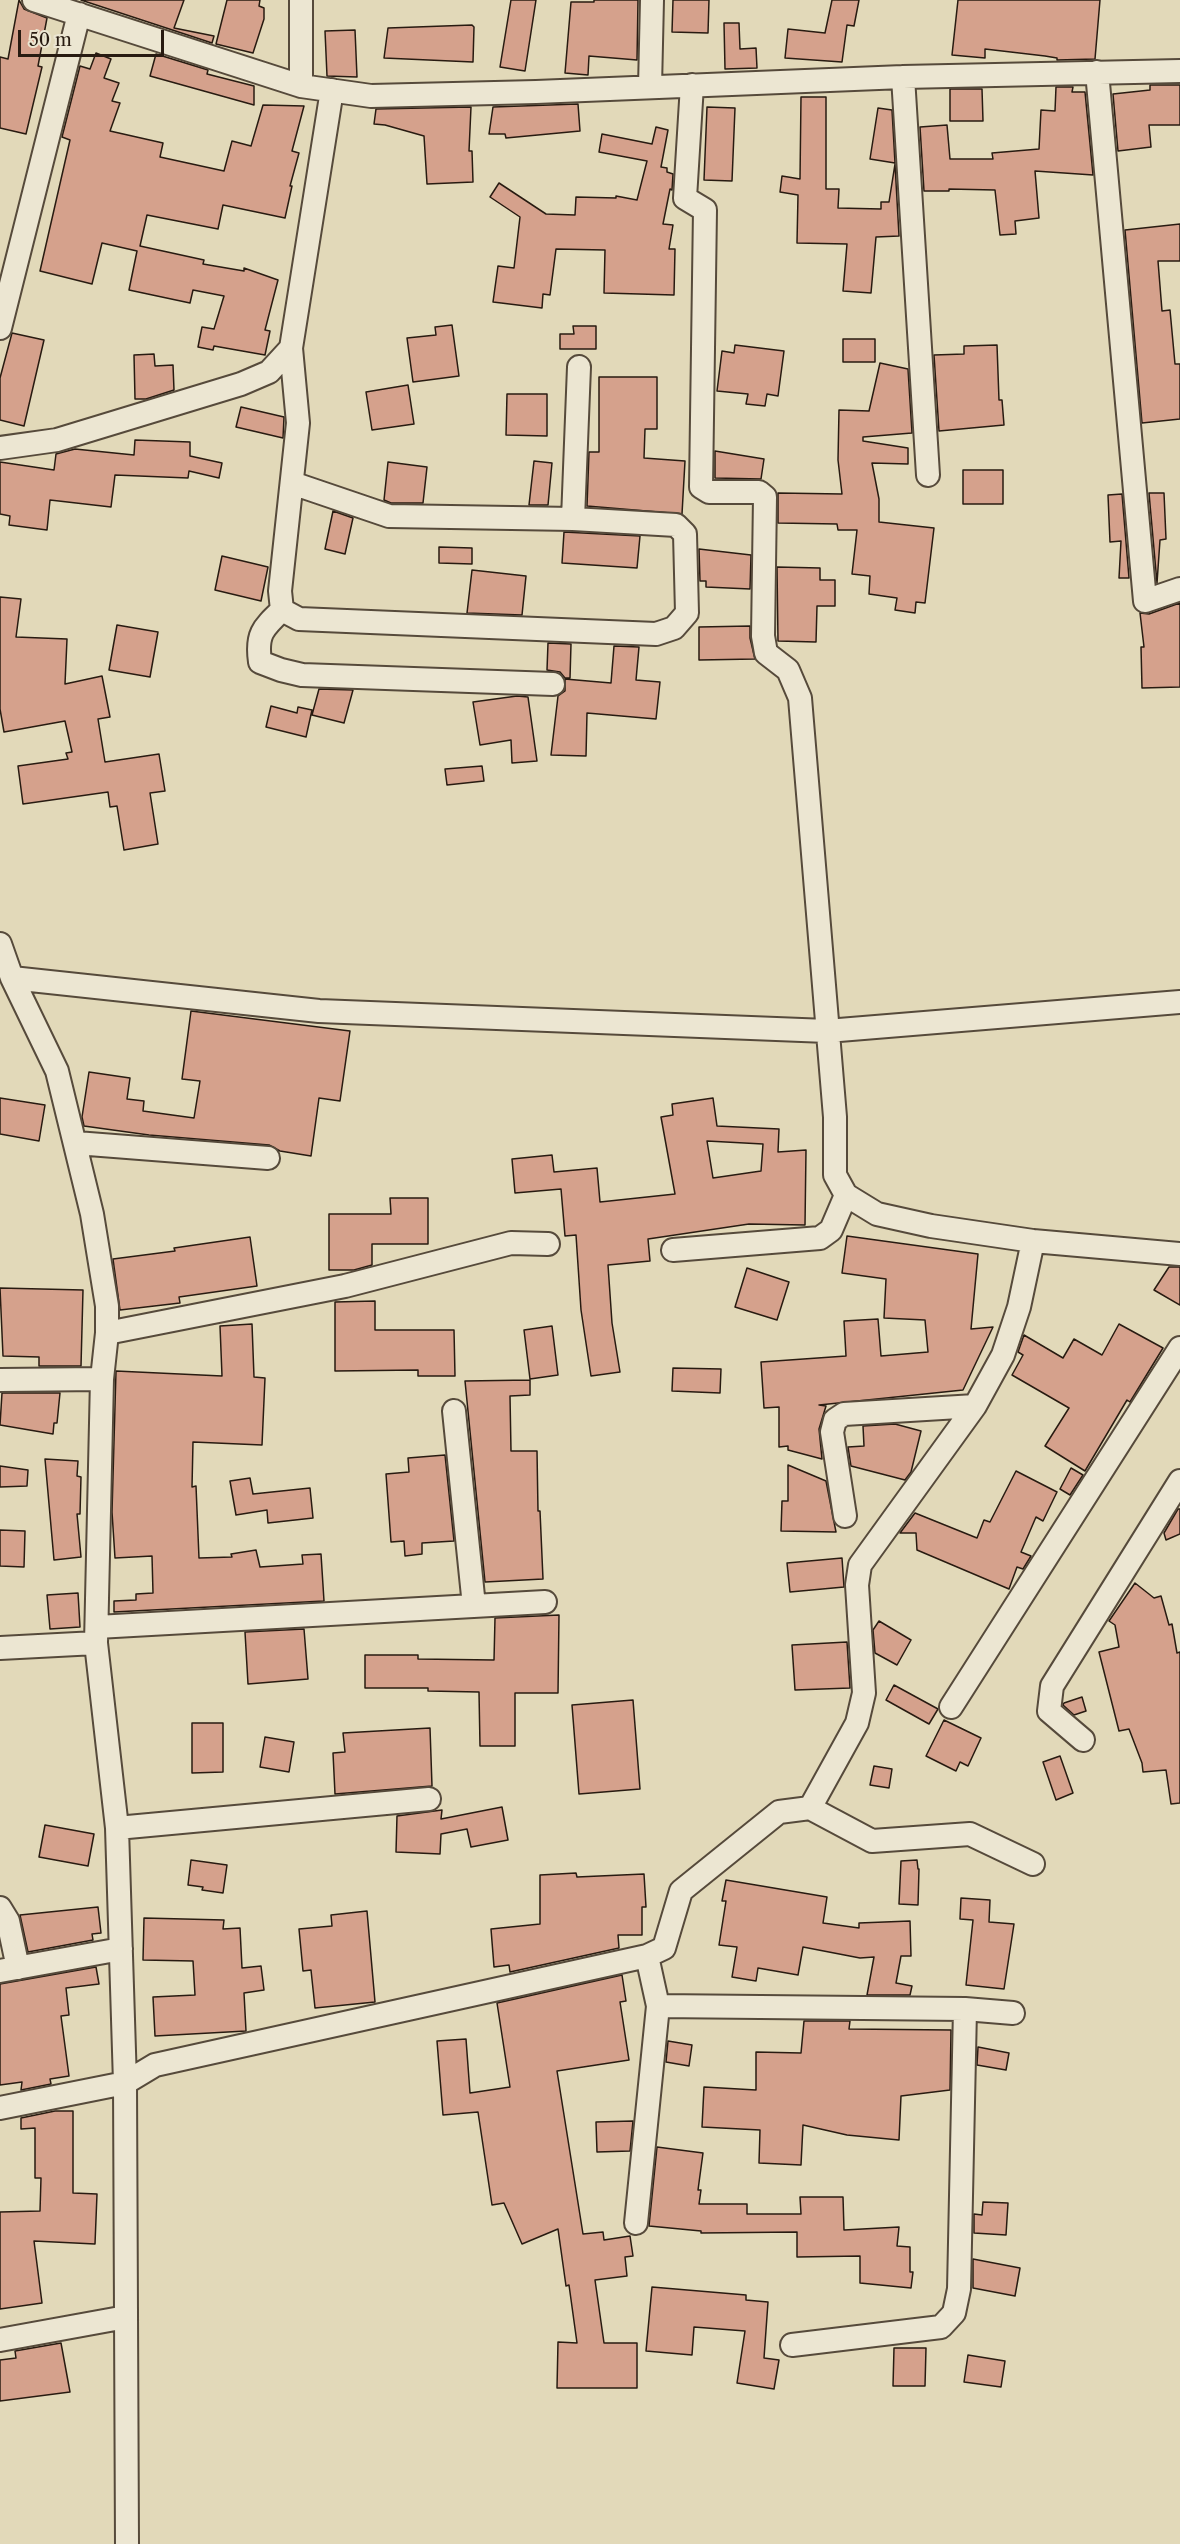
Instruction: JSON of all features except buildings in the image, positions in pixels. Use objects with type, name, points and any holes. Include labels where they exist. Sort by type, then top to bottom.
[{"type":"street","points":[[34,0],[301,86],[371,96],[903,77],[1180,71]]},
{"type":"street","points":[[301,0],[301,86]]},
{"type":"street","points":[[650,87],[652,0]]},
{"type":"street","points":[[0,328],[79,14]]},
{"type":"street","points":[[1097,72],[1145,601],[1180,589]]},
{"type":"street","points":[[903,77],[928,476]]},
{"type":"street","points":[[692,85],[685,198],[705,210],[700,487],[709,492],[759,492],[765,496],[763,636],[766,653],[788,670],[800,698],[835,1117],[835,1175],[846,1195],[877,1214],[931,1226],[1033,1241],[1180,1254]]},
{"type":"street","points":[[282,610],[280,591],[298,423],[291,348],[332,90]]},
{"type":"street","points":[[0,448],[57,440],[241,384],[269,372],[291,348]]},
{"type":"street","points":[[573,519],[579,367]]},
{"type":"street","points":[[282,610],[299,618],[311,619],[656,634],[674,628],[687,613],[685,534],[676,525],[573,519],[389,516],[292,483]]},
{"type":"street","points":[[282,610],[264,627],[258,645],[260,662],[281,670],[302,675],[553,684]]},
{"type":"street","points":[[0,944],[12,978],[57,1071],[76,1143],[108,1306],[102,1380],[96,1635],[117,1828],[125,2083],[128,2544]]},
{"type":"street","points":[[12,978],[319,1011],[827,1031],[1180,1002]]},
{"type":"street","points":[[76,1143],[268,1158]]},
{"type":"street","points":[[673,1250],[820,1238],[831,1230],[846,1195]]},
{"type":"street","points":[[810,1808],[857,1723],[864,1693],[857,1586],[860,1565],[975,1406],[1003,1355],[1019,1307],[1033,1241]]},
{"type":"street","points":[[107,1333],[345,1286],[511,1244],[548,1244]]},
{"type":"street","points":[[951,1707],[1180,1348]]},
{"type":"street","points":[[0,1380],[102,1380]]},
{"type":"street","points":[[845,1516],[832,1432],[835,1420],[844,1414],[975,1406]]},
{"type":"street","points":[[454,1412],[474,1606]]},
{"type":"street","points":[[1083,1740],[1049,1711],[1052,1686],[1180,1481]]},
{"type":"street","points":[[0,1648],[96,1635],[545,1602]]},
{"type":"street","points":[[117,1828],[429,1799]]},
{"type":"street","points":[[0,2108],[125,2083],[155,2065],[647,1956],[664,1948],[681,1891],[779,1812],[810,1808],[872,1841],[970,1834],[1033,1864]]},
{"type":"street","points":[[0,1908],[8,1921],[9,1970],[121,1949]]},
{"type":"street","points":[[636,2223],[658,2006],[647,1956]]},
{"type":"street","points":[[658,2006],[965,2009],[1013,2013]]},
{"type":"street","points":[[792,2345],[940,2327],[954,2313],[959,2289],[965,2009]]},
{"type":"street","points":[[0,2340],[126,2317]]}]
